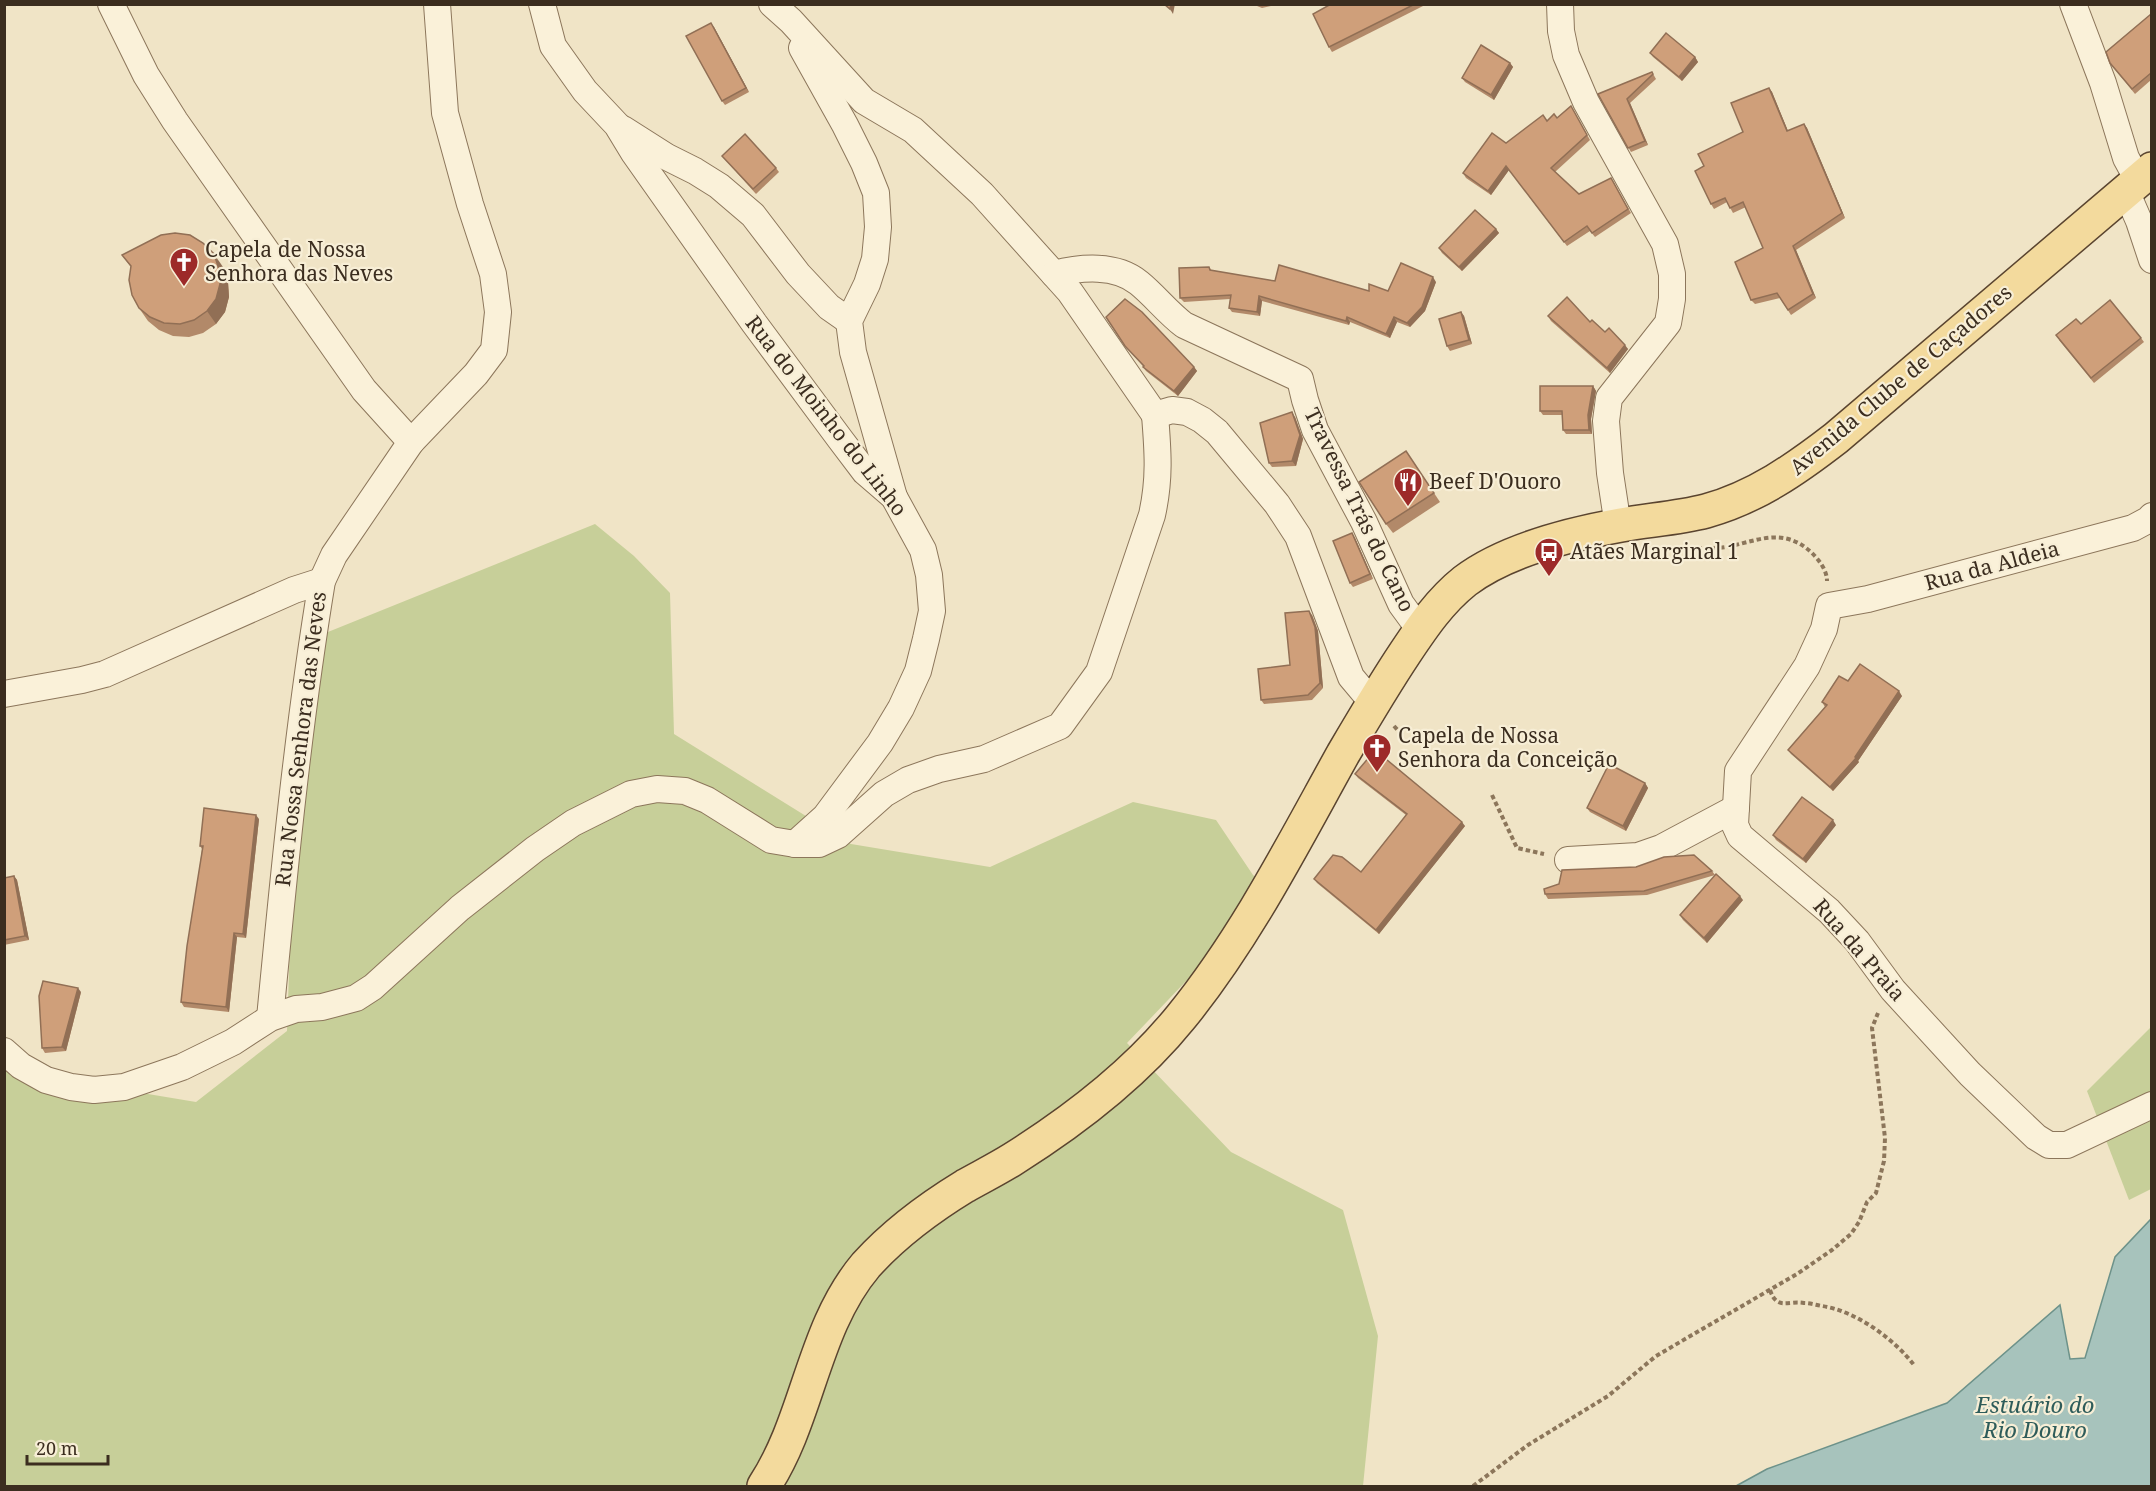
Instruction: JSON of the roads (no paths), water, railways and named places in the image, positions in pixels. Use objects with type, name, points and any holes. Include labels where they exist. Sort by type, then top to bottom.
[{"type":"main road","name":"Avenida Clube de Caçadores","points":[[764,1486],[787,1440],[826,1334],[840,1303],[867,1265],[891,1240],[926,1212],[965,1186],[1010,1161],[1074,1118],[1150,1050],[1181,1017],[1239,936],[1372,702],[1420,630],[1445,598],[1470,577],[1537,546],[1618,526],[1704,512],[1736,502],[1790,474],[1836,438],[2139,180]]},
{"type":"street","points":[[111,4],[146,75],[175,121],[364,390],[411,442]]},
{"type":"street","name":"Rua Nossa Senhora das Neves","points":[[270,1018],[296,766],[322,581],[334,555],[411,442],[476,374],[494,350],[498,312],[493,274],[470,204],[445,113],[437,4]]},
{"type":"street","name":"Rua do Moinho do Linho","points":[[542,4],[553,46],[585,91],[617,125],[634,153],[754,323],[833,430],[865,472],[894,498],[923,550],[929,576],[932,611],[918,671],[901,708],[880,743],[825,817],[795,844]]},
{"type":"street","points":[[1560,4],[1561,31],[1570,64],[1586,102],[1665,244],[1672,274],[1672,299],[1668,323],[1609,398],[1606,421],[1610,473],[1618,526]]},
{"type":"street","points":[[2073,4],[2103,83],[2126,158],[2139,180],[2139,221],[2151,260]]},
{"type":"street","points":[[4,1051],[21,1066],[46,1080],[94,1090],[124,1087],[182,1067],[233,1042],[270,1018],[296,1009],[322,1007],[356,998],[373,987],[460,908],[535,849],[573,823],[631,794],[657,789],[685,791],[707,800],[771,840],[795,844],[819,844],[838,835],[884,794],[908,780],[939,769],[984,759],[1060,726],[1099,672],[1152,515],[1158,489],[1159,464],[1155,415],[1070,292],[982,194],[913,130],[864,101],[784,10]]},
{"type":"street","points":[[784,10],[864,163],[876,194],[878,227],[875,259],[867,284],[849,321],[853,352],[894,498]]},
{"type":"street","points":[[617,125],[667,157],[696,171],[727,193],[753,215],[798,274],[829,307],[849,321]]},
{"type":"street","name":"Travessa Trás do Cano","points":[[1054,274],[1072,269],[1120,272],[1138,282],[1167,312],[1184,325],[1300,380],[1315,430],[1364,522],[1401,604],[1420,630]]},
{"type":"street","points":[[1155,415],[1172,410],[1187,412],[1202,420],[1217,432],[1276,504],[1298,536],[1351,677],[1372,702]]},
{"type":"street","name":"Rua da Aldeia","points":[[1829,606],[1868,599],[2133,528],[2151,516]]},
{"type":"street","points":[[4,693],[105,674],[294,590],[322,581]]},
{"type":"street","name":"Rua da Praia","points":[[1829,606],[1824,629],[1807,666],[1738,771],[1735,825],[1740,836],[1829,911],[1857,941],[1893,990],[1978,1082],[2036,1137],[2049,1145],[2067,1145],[2151,1106]]},
{"type":"street","points":[[1568,860],[1638,856],[1661,848],[1736,807]]},
{"type":"water","name":"Estuário do Rio Douro","points":[[2151,1219],[2151,1486],[1736,1486],[1767,1469],[1947,1403],[2060,1305],[2070,1359],[2085,1358],[2115,1257]]},
{"type":"place","name":"Capela de Nossa Senhora das Neves","points":[[184,288]]},
{"type":"place","name":"Beef D'Ouoro","points":[[1408,508]]},
{"type":"place","name":"Atães Marginal 1","points":[[1549,578]]},
{"type":"place","name":"Capela de Nossa Senhora da Conceição","points":[[1377,774]]}]
